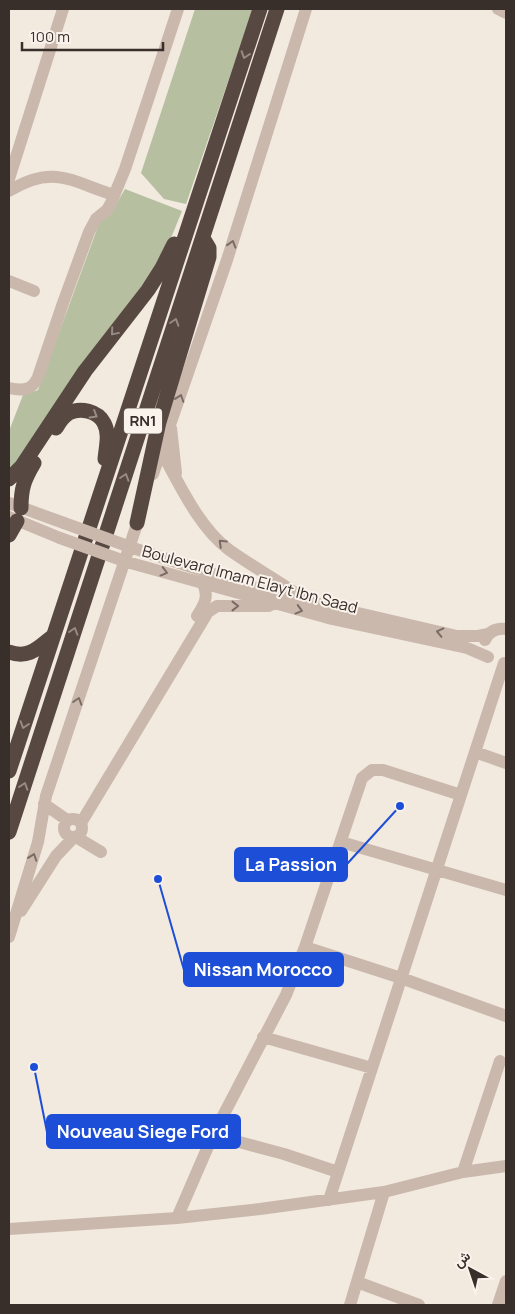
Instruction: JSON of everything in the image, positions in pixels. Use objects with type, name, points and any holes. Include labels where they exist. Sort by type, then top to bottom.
[{"type":"highway","name":"RN1","points":[[9,771],[260,9]]},
{"type":"highway","name":"RN1","points":[[9,832],[277,9]]},
{"type":"highway","points":[[9,479],[22,466],[85,371],[148,290],[162,268],[195,203]]},
{"type":"highway","points":[[137,523],[159,422],[209,257],[209,248],[203,238]]},
{"type":"highway","points":[[9,535],[24,479],[60,422],[69,413],[82,410],[94,413],[104,422],[107,435],[102,487]]},
{"type":"highway","points":[[9,652],[19,655],[30,653],[53,636]]},
{"type":"street","points":[[9,179],[63,9]]},
{"type":"street","points":[[9,388],[22,390],[31,388],[35,384],[89,232],[96,219],[109,206],[133,148],[178,9]]},
{"type":"street","points":[[9,937],[38,842],[44,804],[227,260],[306,9]]},
{"type":"street","points":[[498,9],[506,13]]},
{"type":"street","points":[[9,191],[26,180],[41,176],[53,176],[114,195]]},
{"type":"street","points":[[9,281],[34,291]]},
{"type":"street","points":[[170,425],[177,480]]},
{"type":"street","points":[[162,451],[194,510],[212,534],[227,548],[306,600]]},
{"type":"street","name":"Boulevard Imam Elayt Ibn Saad","points":[[14,512],[64,523],[132,548],[272,592],[457,636],[478,636],[488,634],[499,628],[506,629]]},
{"type":"street","name":"Boulevard Imam Elayt Ibn Saad","points":[[14,512],[60,538],[127,562],[332,619],[468,648],[488,656],[492,660],[505,663]]},
{"type":"street","points":[[74,829],[203,606],[206,594],[202,582]]},
{"type":"street","points":[[14,922],[55,846],[74,829],[208,612],[217,606],[257,607],[278,605]]},
{"type":"street","points":[[488,634],[484,645],[488,656]]},
{"type":"street","points":[[329,1200],[474,752],[505,663]]},
{"type":"street","points":[[474,752],[506,763]]},
{"type":"street","points":[[176,1218],[213,1135],[263,1037],[279,1010],[305,946],[358,785],[362,778],[372,770],[383,770],[461,795]]},
{"type":"street","points":[[44,804],[74,829],[103,849]]},
{"type":"street","points":[[340,842],[506,890]]},
{"type":"street","points":[[305,946],[506,1016]]},
{"type":"street","points":[[263,1037],[372,1068]]},
{"type":"street","points":[[463,1172],[500,1061]]},
{"type":"street","points":[[213,1135],[284,1154],[338,1172]]},
{"type":"street","points":[[9,1229],[176,1218],[329,1200],[384,1192],[463,1172],[506,1166]]},
{"type":"street","points":[[350,1305],[384,1192]]},
{"type":"street","points":[[498,1305],[506,1281]]},
{"type":"street","points":[[358,1282],[419,1305]]},
{"type":"green space","points":[[195,9],[253,9],[186,204],[164,199],[141,173]]},
{"type":"green space","points":[[125,189],[182,211],[164,255],[9,480],[9,431],[23,395],[38,390],[100,221],[110,215]]},
{"type":"place","name":"La Passion","points":[[400,806]]},
{"type":"place","name":"Nissan Morocco","points":[[158,879]]},
{"type":"place","name":"Nouveau Siege Ford","points":[[34,1067]]}]
